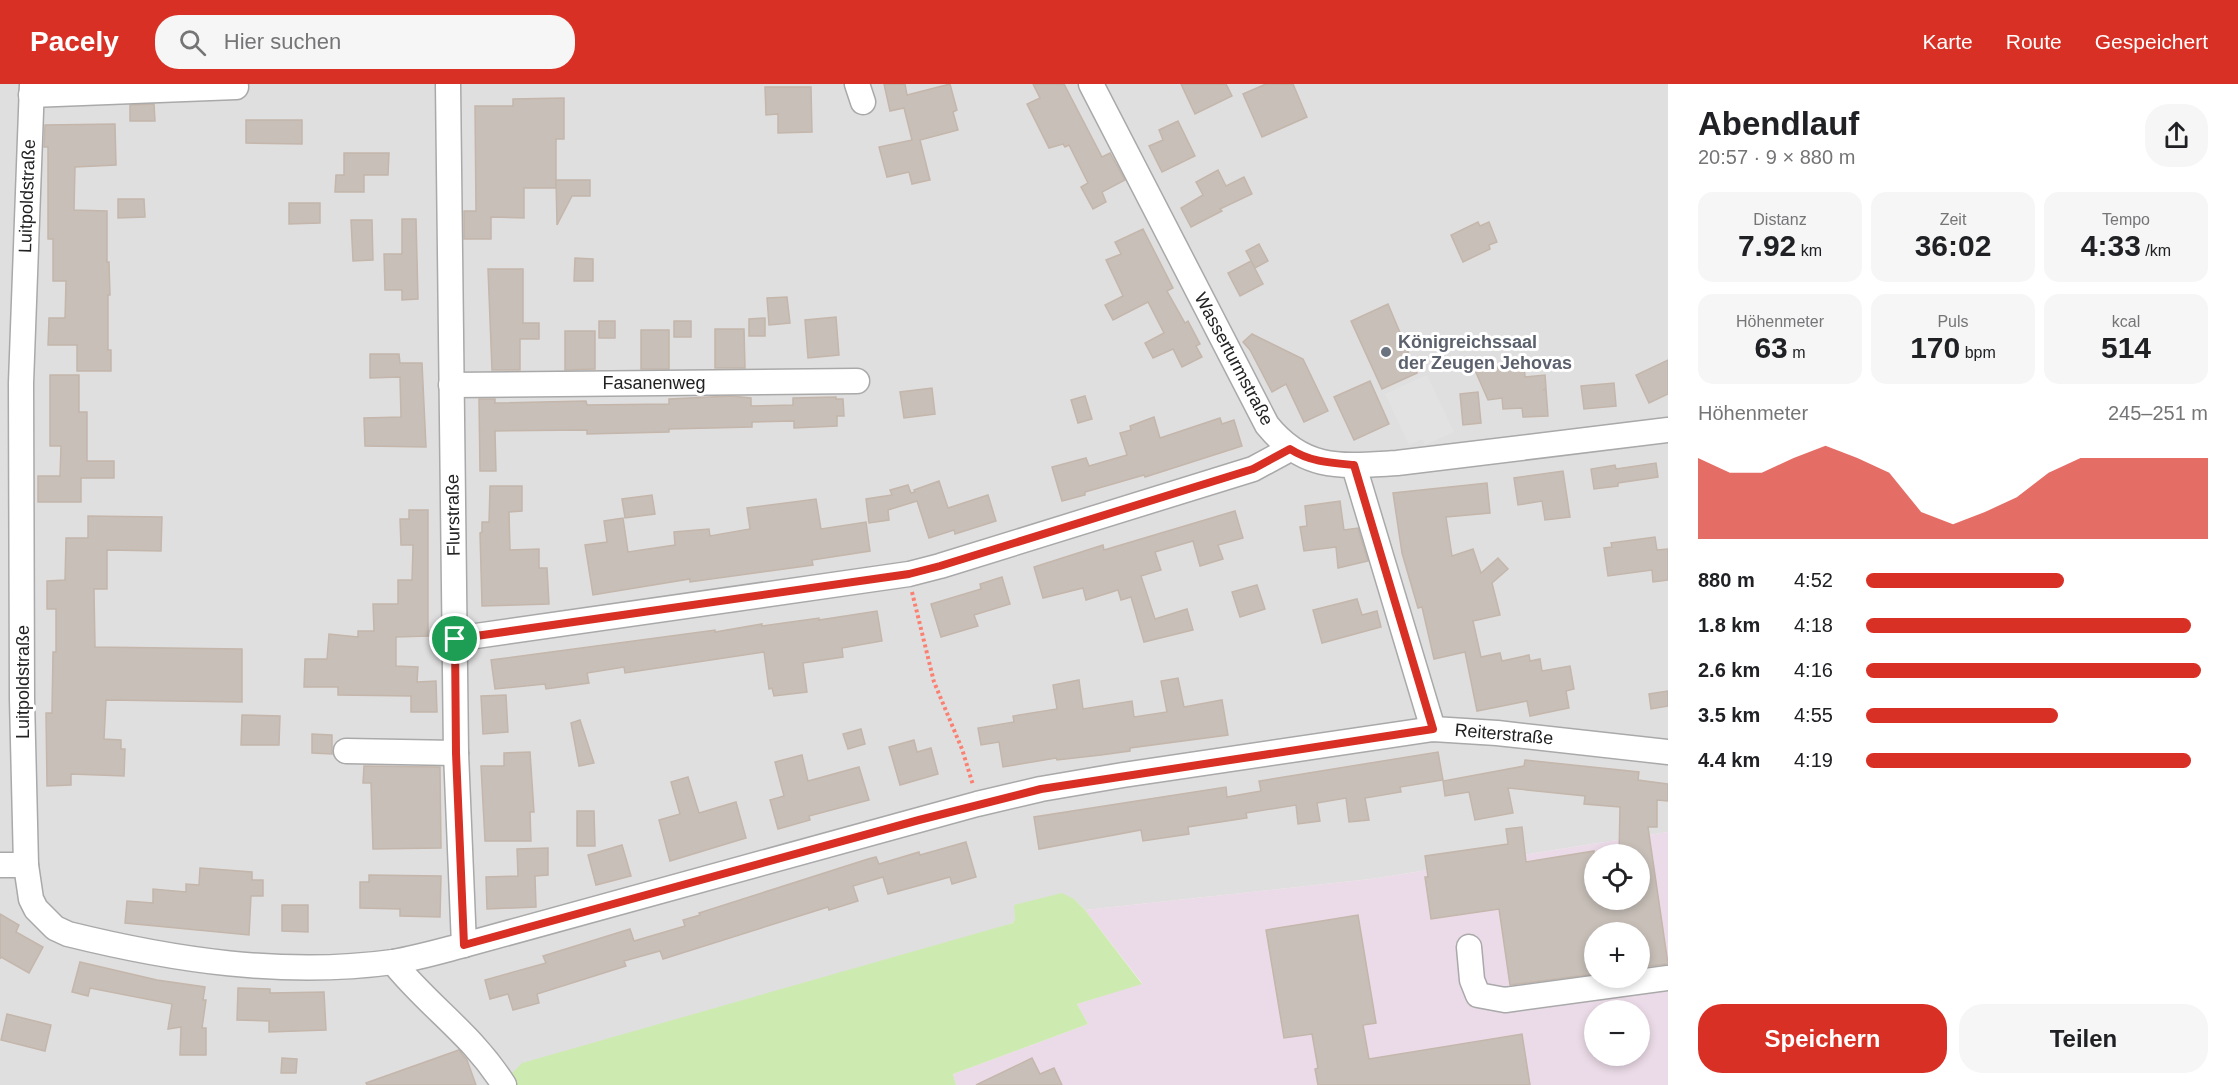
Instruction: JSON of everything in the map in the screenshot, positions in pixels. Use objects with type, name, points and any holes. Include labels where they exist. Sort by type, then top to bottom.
[{"type":"street","name":"Flurstraße","points":[[448,84],[456,753],[464,945]]},
{"type":"street","name":"Wasserturmstraße","points":[[1091,84],[1268,425],[1290,449],[1303,457],[1323,462],[1354,465],[1397,463],[1668,430]]},
{"type":"street","points":[[32,89],[236,87]]},
{"type":"street","name":"Luitpoldstraße","points":[[32,89],[11,702],[31,899],[36,909],[50,924],[68,933],[188,960],[255,966],[329,966],[393,962],[464,945]]},
{"type":"street","name":"Fasanenweg","points":[[451,385],[857,381]]},
{"type":"street","points":[[455,639],[909,574],[1253,469],[1290,449]]},
{"type":"street","points":[[1354,465],[1433,729]]},
{"type":"street","name":"Reiterstraße","points":[[464,945],[977,804],[1123,775],[1433,729],[1497,732],[1668,752]]},
{"type":"street","points":[[346,751],[456,753]]},
{"type":"street","points":[[0,865],[27,865]]},
{"type":"street","points":[[1468,947],[1472,980],[1478,994],[1489,998],[1505,1000],[1668,978]]},
{"type":"street","points":[[393,962],[404,976],[470,1039],[504,1085]]},
{"type":"path","points":[[909,574],[934,682],[962,749],[977,804]]},
{"type":"shaded area","points":[[0,84],[1668,84],[1668,832],[1371,879],[1085,910],[1074,899],[1015,919],[1013,923],[516,1085],[0,1085]]},
{"type":"shaded area","points":[[1427,375],[1454,432],[1425,445],[1422,439],[1409,445],[1385,394]]},
{"type":"shaded area","points":[[1668,832],[1668,1085],[956,1085],[953,1074],[1088,1024],[1077,1004],[1142,983],[1085,910],[1371,879],[1584,845],[1584,910],[1650,910],[1650,844],[1592,844]]},
{"type":"green space","points":[[1062,893],[1074,899],[1085,910],[1142,984],[1077,1004],[1088,1024],[953,1074],[956,1085],[516,1085],[512,1073],[522,1063],[1013,923],[1014,905]]},
{"type":"building","points":[[884,84],[905,84],[907,95],[950,84],[957,110],[953,112],[958,130],[920,140],[930,180],[912,184],[909,172],[887,177],[879,147],[912,140],[904,108],[890,111]]},
{"type":"building","points":[[1033,84],[1064,84],[1102,157],[1110,153],[1125,180],[1102,192],[1106,202],[1093,209],[1081,187],[1088,183],[1069,145],[1065,147],[1063,144],[1049,148],[1027,104],[1040,98]]},
{"type":"building","points":[[1181,84],[1226,84],[1232,96],[1195,114]]},
{"type":"building","points":[[1266,84],[1293,84],[1307,117],[1262,137],[1243,94]]},
{"type":"building","points":[[765,87],[811,87],[812,132],[778,133],[778,114],[766,115]]},
{"type":"building","points":[[564,98],[564,139],[556,139],[556,188],[524,188],[524,218],[491,217],[491,239],[464,239],[464,211],[476,211],[475,106],[513,106],[513,99]]},
{"type":"building","points":[[154,104],[155,121],[130,121],[130,105]]},
{"type":"building","points":[[246,120],[302,120],[302,144],[246,143]]},
{"type":"building","points":[[1178,121],[1195,156],[1162,172],[1149,146],[1163,140],[1159,130]]},
{"type":"building","points":[[115,124],[116,165],[75,167],[74,210],[107,211],[107,262],[109,262],[110,295],[108,295],[108,350],[111,350],[111,371],[77,371],[77,345],[48,345],[49,318],[65,318],[66,281],[53,281],[53,239],[48,239],[48,147],[44,147],[45,125]]},
{"type":"building","points":[[344,153],[389,153],[388,175],[364,175],[364,192],[335,192],[336,175],[344,175]]},
{"type":"building","points":[[1218,170],[1226,186],[1244,177],[1252,194],[1220,209],[1222,211],[1191,227],[1181,208],[1203,195],[1196,182]]},
{"type":"building","points":[[556,180],[590,180],[590,196],[572,196],[557,225]]},
{"type":"building","points":[[118,199],[144,199],[145,217],[118,218]]},
{"type":"building","points":[[289,203],[320,203],[320,223],[289,224]]},
{"type":"building","points":[[402,219],[416,219],[418,299],[402,300],[402,290],[385,290],[384,254],[402,254]]},
{"type":"building","points":[[351,220],[372,220],[373,260],[353,261]]},
{"type":"building","points":[[1478,222],[1480,226],[1489,222],[1497,242],[1489,245],[1490,249],[1463,262],[1451,235]]},
{"type":"building","points":[[1143,229],[1173,288],[1167,291],[1185,323],[1188,321],[1200,344],[1196,346],[1202,357],[1182,367],[1173,349],[1153,358],[1145,343],[1164,333],[1148,302],[1113,320],[1105,305],[1123,296],[1106,260],[1121,254],[1115,242]]},
{"type":"building","points":[[1259,244],[1268,261],[1255,268],[1246,251]]},
{"type":"building","points":[[575,258],[593,259],[593,281],[574,281]]},
{"type":"building","points":[[1251,261],[1263,284],[1240,296],[1228,273]]},
{"type":"building","points":[[488,269],[523,269],[523,323],[539,323],[539,339],[520,339],[520,370],[492,370]]},
{"type":"building","points":[[787,297],[790,323],[769,325],[767,298]]},
{"type":"building","name":"Königreichssaal der Zeugen Jehovas","points":[[1388,304],[1417,373],[1382,389],[1351,321]]},
{"type":"building","points":[[836,317],[839,355],[808,358],[805,320]]},
{"type":"building","points":[[765,318],[765,336],[749,336],[749,319]]},
{"type":"building","points":[[599,321],[615,321],[615,338],[599,338]]},
{"type":"building","points":[[674,321],[691,321],[691,337],[674,337]]},
{"type":"building","points":[[715,329],[744,329],[745,368],[715,368]]},
{"type":"building","points":[[641,330],[669,330],[669,369],[641,369]]},
{"type":"building","points":[[565,331],[595,331],[595,369],[565,370]]},
{"type":"building","points":[[1252,334],[1303,359],[1328,411],[1304,422],[1286,384],[1272,392],[1250,350],[1243,342]]},
{"type":"building","points":[[370,354],[399,354],[400,363],[422,363],[426,447],[365,446],[364,418],[401,417],[400,377],[370,378]]},
{"type":"building","points":[[1668,360],[1668,394],[1649,403],[1636,375]]},
{"type":"building","points":[[1524,364],[1525,377],[1545,375],[1546,388],[1543,390],[1546,389],[1548,416],[1523,417],[1522,408],[1503,409],[1502,398],[1488,400],[1474,368]]},
{"type":"building","points":[[50,375],[79,375],[79,412],[87,412],[87,461],[114,461],[114,478],[81,478],[81,502],[38,502],[38,476],[60,476],[61,446],[50,446]]},
{"type":"building","points":[[1370,381],[1389,424],[1354,440],[1334,397]]},
{"type":"building","points":[[1614,383],[1616,406],[1584,409],[1581,386]]},
{"type":"building","points":[[932,388],[935,414],[904,418],[900,392]]},
{"type":"building","points":[[1478,392],[1481,423],[1463,425],[1460,394]]},
{"type":"building","points":[[731,396],[751,398],[751,406],[793,405],[793,398],[836,397],[836,399],[843,399],[844,416],[837,416],[837,426],[794,428],[794,421],[752,422],[752,427],[669,429],[669,432],[587,434],[587,430],[495,431],[496,471],[480,471],[479,399],[495,399],[495,403],[586,401],[587,405],[669,404],[669,399]]},
{"type":"building","points":[[1085,396],[1092,419],[1078,423],[1071,400]]},
{"type":"building","points":[[1154,417],[1160,438],[1220,418],[1222,424],[1234,420],[1242,446],[1145,477],[1144,475],[1085,492],[1085,495],[1062,501],[1052,467],[1086,458],[1089,466],[1127,455],[1120,433],[1131,430],[1130,426]]},
{"type":"building","points":[[1656,463],[1658,477],[1594,489],[1591,469],[1615,465],[1616,469]]},
{"type":"building","points":[[1563,471],[1570,517],[1545,520],[1542,501],[1518,505],[1514,478]]},
{"type":"building","points":[[939,481],[948,508],[988,495],[996,521],[955,534],[954,530],[929,538],[917,501],[888,510],[889,520],[869,523],[866,499],[892,495],[890,490],[908,485],[911,493]]},
{"type":"building","points":[[1487,483],[1490,513],[1446,517],[1452,556],[1473,549],[1481,573],[1498,558],[1508,569],[1492,583],[1500,615],[1473,621],[1481,657],[1500,653],[1502,661],[1529,655],[1530,661],[1540,659],[1542,671],[1570,666],[1574,689],[1566,691],[1569,708],[1530,716],[1527,701],[1477,711],[1465,652],[1434,659],[1422,607],[1418,608],[1402,553],[1393,493]]},
{"type":"building","points":[[490,486],[522,486],[522,511],[509,512],[510,550],[539,549],[539,568],[547,568],[549,604],[482,606],[480,533],[482,522],[489,522]]},
{"type":"building","points":[[652,495],[655,514],[625,518],[622,499]]},
{"type":"building","points":[[816,499],[821,529],[866,522],[870,551],[812,560],[813,565],[690,582],[690,579],[593,595],[585,545],[607,542],[604,521],[623,518],[628,552],[675,545],[674,532],[709,529],[710,536],[750,529],[747,508]]},
{"type":"building","points":[[1340,501],[1344,530],[1358,528],[1368,561],[1338,568],[1336,547],[1304,551],[1300,527],[1307,526],[1305,506]]},
{"type":"building","points":[[409,510],[428,510],[428,636],[396,637],[396,666],[418,667],[417,682],[436,681],[437,712],[411,712],[411,696],[338,695],[338,687],[304,687],[305,659],[327,659],[329,634],[358,637],[358,631],[374,631],[373,604],[398,604],[398,580],[412,580],[413,545],[401,545],[400,519],[409,519]]},
{"type":"building","points":[[1235,511],[1243,538],[1218,545],[1223,559],[1200,566],[1193,541],[1155,552],[1161,570],[1141,576],[1155,619],[1187,609],[1193,630],[1144,642],[1131,597],[1121,600],[1118,590],[1086,600],[1083,588],[1043,598],[1034,567],[1103,545],[1104,550]]},
{"type":"building","points":[[88,516],[162,517],[161,551],[107,550],[107,589],[94,589],[95,647],[242,649],[242,702],[106,700],[104,739],[121,740],[121,749],[125,749],[124,776],[71,774],[71,785],[47,786],[46,713],[52,713],[56,609],[47,609],[47,581],[65,580],[66,538],[88,538]]},
{"type":"building","points":[[1655,537],[1657,550],[1668,549],[1668,580],[1653,582],[1652,570],[1608,576],[1604,548],[1612,547],[1611,543]]},
{"type":"building","points":[[1002,577],[1010,604],[974,615],[978,626],[941,637],[931,604],[981,589],[980,584]]},
{"type":"building","points":[[1257,585],[1265,609],[1240,617],[1232,592]]},
{"type":"building","points":[[1357,599],[1362,615],[1377,611],[1381,627],[1322,643],[1313,610]]},
{"type":"building","points":[[877,611],[882,641],[842,648],[843,657],[803,663],[807,692],[774,696],[772,688],[769,689],[764,652],[625,673],[624,667],[587,673],[589,683],[546,689],[545,684],[495,689],[491,660]]},
{"type":"building","points":[[1178,678],[1184,707],[1222,700],[1228,735],[1130,748],[1130,751],[1057,760],[1056,758],[1003,767],[999,742],[981,745],[978,728],[1014,722],[1013,716],[1057,709],[1053,685],[1079,680],[1083,709],[1132,701],[1134,717],[1167,712],[1161,681]]},
{"type":"building","points":[[1668,691],[1668,706],[1651,709],[1649,694]]},
{"type":"building","points":[[506,695],[508,732],[483,734],[481,696]]},
{"type":"building","points":[[242,715],[280,716],[279,745],[241,745]]},
{"type":"building","points":[[580,720],[594,763],[579,766],[571,723]]},
{"type":"building","points":[[861,729],[865,744],[848,749],[843,734]]},
{"type":"building","points":[[312,734],[332,735],[332,754],[312,753]]},
{"type":"building","points":[[914,740],[917,752],[931,748],[938,774],[900,785],[889,747]]},
{"type":"building","points":[[530,752],[534,812],[530,812],[531,841],[485,841],[481,766],[504,766],[504,753]]},
{"type":"building","points":[[1438,752],[1443,780],[1400,787],[1401,792],[1365,798],[1369,820],[1349,822],[1346,798],[1317,803],[1320,821],[1298,824],[1296,805],[1246,813],[1247,818],[1188,827],[1189,834],[1143,841],[1141,830],[1039,849],[1034,817],[1226,787],[1227,797],[1261,791],[1259,781]]},
{"type":"building","points":[[802,755],[808,781],[859,767],[869,800],[809,816],[810,820],[778,829],[770,800],[784,796],[775,762]]},
{"type":"building","points":[[1525,760],[1639,772],[1638,780],[1668,784],[1668,801],[1657,800],[1657,827],[1648,827],[1668,964],[1650,966],[1650,922],[1584,922],[1584,975],[1510,985],[1499,909],[1431,919],[1425,877],[1428,877],[1425,856],[1508,844],[1506,829],[1522,827],[1526,862],[1584,853],[1584,910],[1650,910],[1650,844],[1619,844],[1620,807],[1584,804],[1585,796],[1508,788],[1513,813],[1475,820],[1469,792],[1445,796],[1443,781],[1524,766]]},
{"type":"building","points":[[364,766],[440,767],[441,848],[373,849],[371,783],[363,783]]},
{"type":"building","points":[[688,777],[699,813],[736,802],[746,838],[670,861],[659,820],[680,814],[671,782]]},
{"type":"building","points":[[577,811],[594,811],[595,846],[577,846]]},
{"type":"building","points":[[966,842],[976,877],[952,884],[950,877],[888,894],[883,877],[853,886],[858,901],[829,910],[828,907],[663,959],[660,951],[624,961],[626,966],[537,994],[539,1003],[513,1010],[508,994],[490,999],[485,980],[546,963],[543,956],[630,929],[634,941],[685,926],[683,920],[700,915],[699,913],[868,859],[876,857],[879,864],[919,852],[920,855]]},
{"type":"building","points":[[622,845],[631,876],[596,885],[588,855]]},
{"type":"building","points":[[548,848],[548,875],[535,876],[536,907],[487,909],[486,877],[518,876],[517,849]]},
{"type":"building","points":[[200,868],[252,872],[252,880],[263,880],[263,896],[251,896],[249,935],[125,923],[127,901],[153,903],[153,889],[186,892],[186,884],[199,885]]},
{"type":"building","points":[[369,875],[441,876],[440,917],[400,916],[400,909],[360,908],[360,882],[369,882]]},
{"type":"building","points":[[282,905],[308,905],[308,932],[282,931]]},
{"type":"building","points":[[0,914],[19,925],[16,932],[43,947],[29,973],[1,957],[0,959]]},
{"type":"building","points":[[1358,915],[1376,1023],[1363,1025],[1369,1059],[1522,1034],[1530,1085],[1318,1085],[1315,1069],[1318,1068],[1312,1034],[1284,1038],[1266,930]]},
{"type":"building","points":[[80,962],[157,980],[205,987],[203,1000],[206,1000],[202,1028],[206,1028],[206,1055],[180,1055],[181,1027],[168,1029],[172,1004],[90,988],[88,996],[72,992]]},
{"type":"building","points":[[238,988],[270,989],[270,993],[324,992],[326,1030],[269,1032],[269,1021],[237,1020]]},
{"type":"building","points":[[7,1014],[51,1025],[45,1051],[1,1040]]},
{"type":"building","points":[[459,1050],[467,1060],[476,1085],[367,1085],[366,1083]]},
{"type":"building","points":[[282,1058],[297,1059],[296,1073],[281,1073]]},
{"type":"building","points":[[1032,1058],[1040,1074],[1054,1068],[1062,1085],[976,1085]]},
{"type":"place","name":"Königreichssaal der Zeugen Jehovas","points":[[1386,352]]},
{"type":"route","points":[[1290,449],[1303,457],[1323,462],[1354,465],[1433,729],[1041,789],[977,804],[464,945],[456,753],[455,639],[909,574],[1253,469],[1279,457],[1290,449]]}]
